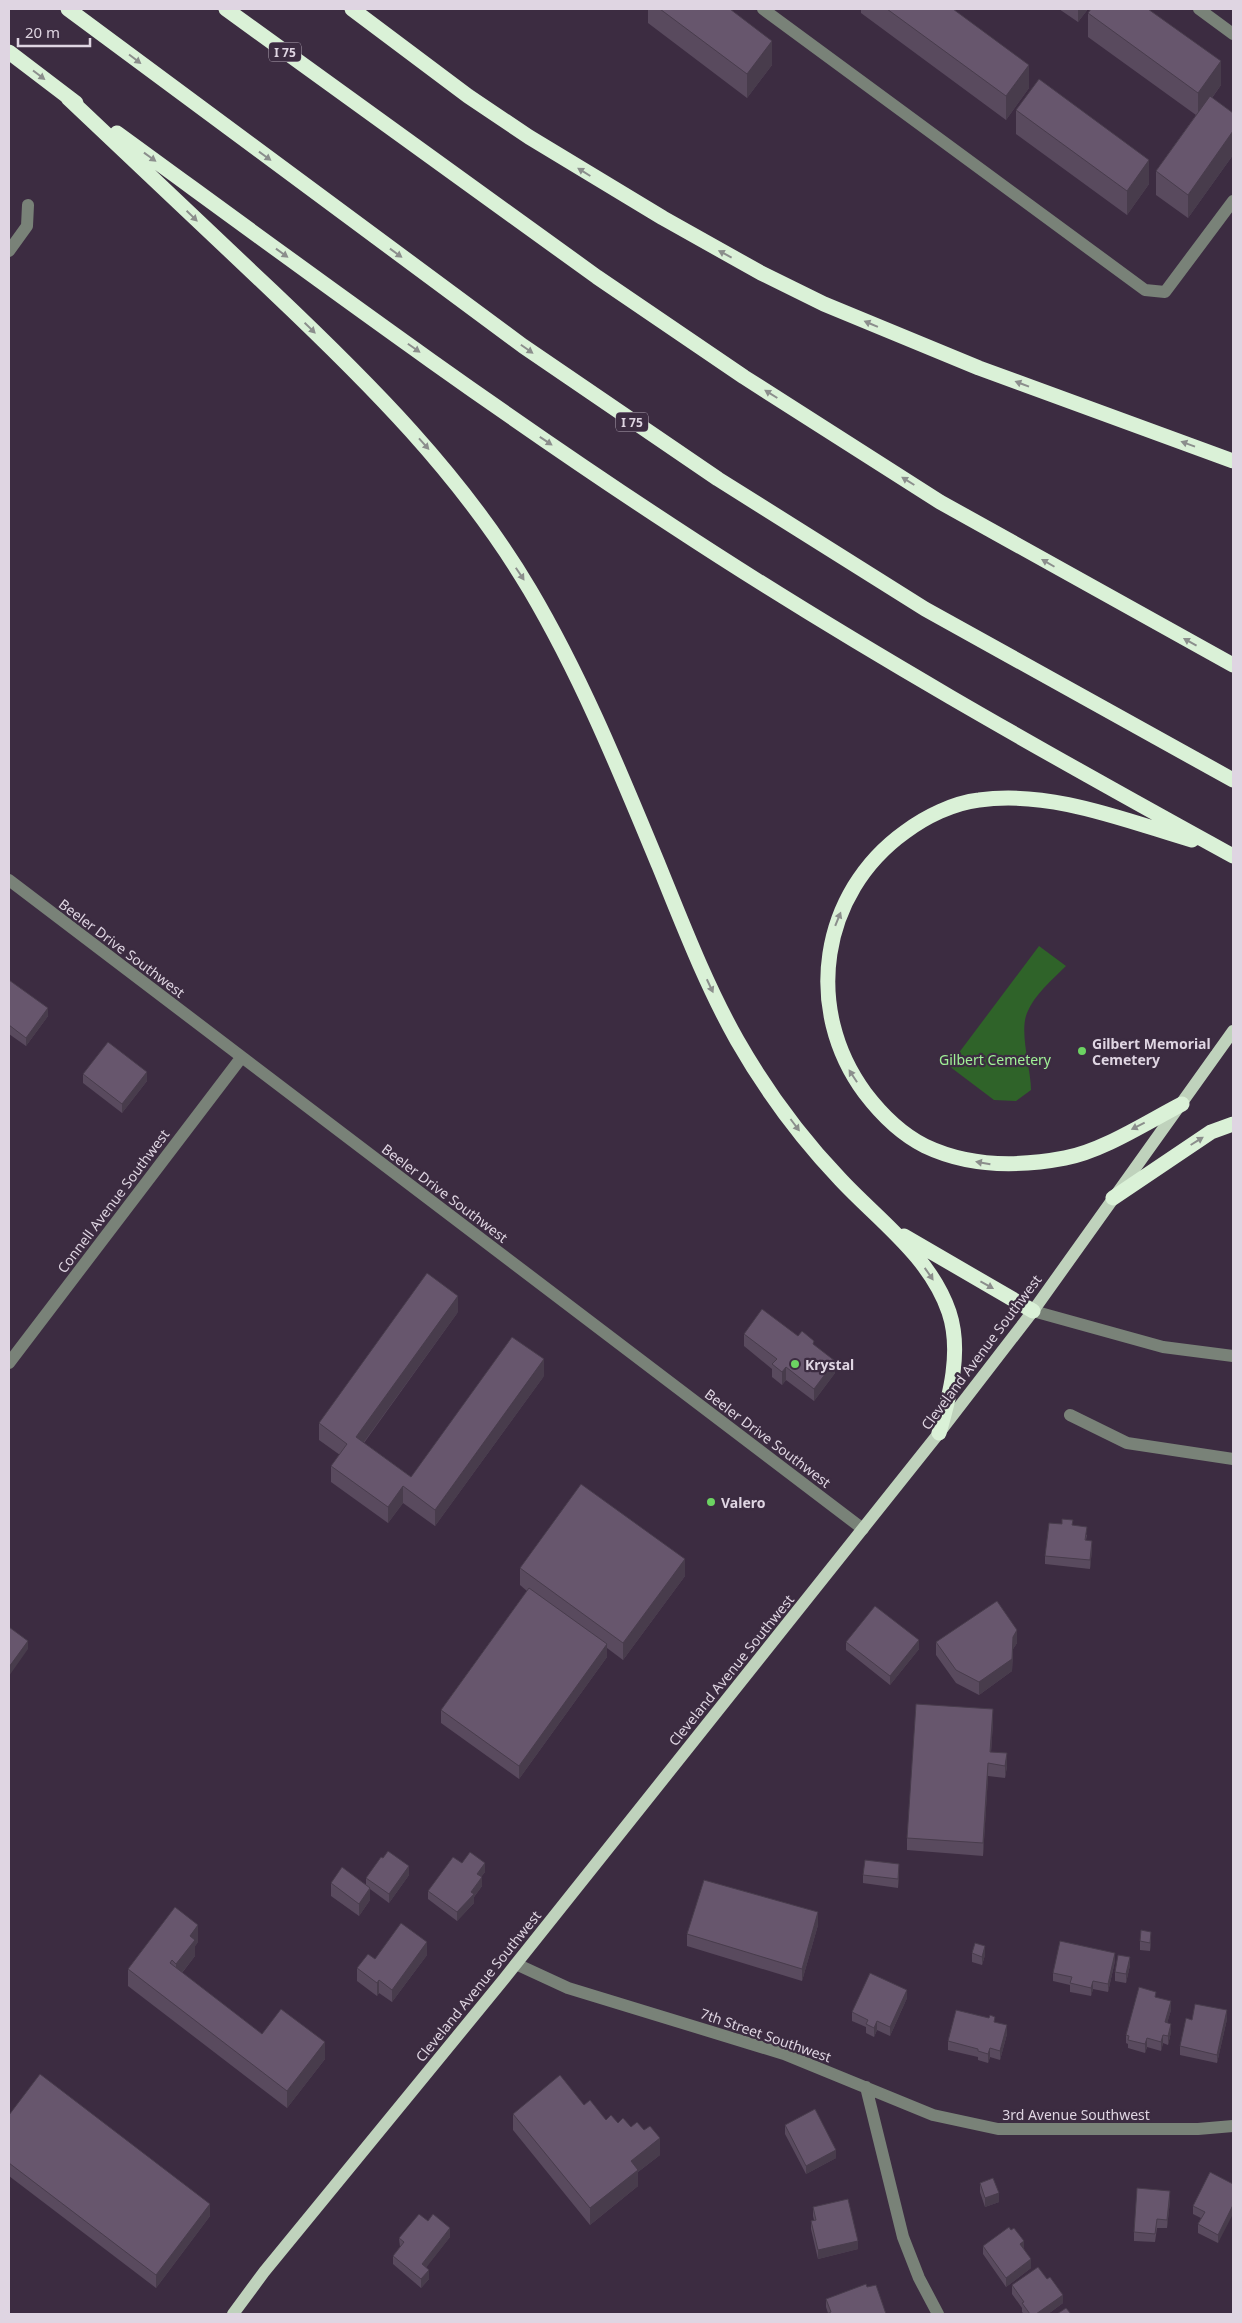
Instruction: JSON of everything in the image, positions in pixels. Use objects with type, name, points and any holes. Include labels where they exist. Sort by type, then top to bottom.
[{"type":"highway","name":"I 75","points":[[68,9],[524,346],[718,479],[925,609],[1233,780]]},
{"type":"highway","name":"I 75","points":[[226,9],[597,277],[744,377],[940,502],[1233,665]]},
{"type":"highway","points":[[241,9],[345,95]]},
{"type":"highway","points":[[352,9],[468,96],[529,137],[647,209],[761,273],[824,304],[979,368],[1233,461]]},
{"type":"highway","points":[[9,52],[68,98],[507,414],[674,528],[819,619],[969,708],[1233,856]]},
{"type":"highway","points":[[68,98],[365,380],[432,453],[490,529],[528,587],[562,646],[612,751],[690,942],[737,1040],[794,1126],[836,1174],[886,1223],[928,1273],[950,1314],[954,1341],[954,1366],[950,1396],[939,1433]]},
{"type":"highway","points":[[1182,1104],[1103,1144],[1068,1158],[1034,1163],[995,1165],[964,1160],[926,1146],[901,1131],[875,1106],[850,1072],[833,1028],[828,1000],[828,963],[835,929],[841,912],[848,895],[867,867],[889,844],[915,825],[947,809],[976,800],[1011,797],[1055,802],[1218,847]]},
{"type":"highway","points":[[1113,1198],[1204,1136],[1233,1124]]},
{"type":"highway","points":[[886,1223],[926,1250],[1033,1311]]},
{"type":"main road","name":"Cleveland Avenue Southwest","points":[[234,2314],[264,2272],[516,1964],[939,1433],[1033,1311],[1233,1030]]},
{"type":"street","points":[[762,9],[1145,290],[1164,292],[1233,201]]},
{"type":"street","points":[[1199,9],[1233,34]]},
{"type":"street","points":[[9,251],[28,226],[28,205]]},
{"type":"street","name":"Beeler Drive Southwest","points":[[9,880],[863,1529]]},
{"type":"street","name":"Connell Avenue Southwest","points":[[9,1363],[241,1058]]},
{"type":"street","points":[[1033,1311],[1163,1347],[1233,1356]]},
{"type":"street","points":[[1070,1415],[1127,1443],[1233,1459]]},
{"type":"street","name":"7th Street Southwest","points":[[516,1964],[568,1988],[784,2054],[866,2087]]},
{"type":"street","points":[[866,2087],[904,2237],[919,2278],[938,2314]]},
{"type":"street","name":"3rd Avenue Southwest","points":[[866,2087],[933,2115],[998,2129],[1198,2129],[1233,2126]]},
{"type":"green space","name":"Gilbert Cemetery","points":[[1039,946],[1066,966],[1039,994],[1027,1013],[1024,1030],[1031,1090],[1016,1101],[994,1100],[949,1066]]},
{"type":"building","points":[[660,9],[730,9],[772,41],[747,74]]},
{"type":"building","points":[[887,9],[953,9],[1029,65],[1006,96]]},
{"type":"building","points":[[1091,9],[1148,9],[1221,61],[1198,93],[1088,13]]},
{"type":"building","points":[[1039,79],[1149,160],[1127,191],[1016,110]]},
{"type":"building","points":[[1210,96],[1233,113],[1233,131],[1188,195],[1156,171]]},
{"type":"building","points":[[9,980],[48,1008],[26,1038],[9,1025]]},
{"type":"building","points":[[108,1042],[147,1072],[122,1104],[83,1074]]},
{"type":"building","points":[[427,1273],[458,1296],[356,1437],[411,1477],[512,1337],[544,1359],[435,1510],[403,1486],[388,1507],[331,1466],[347,1444],[319,1423]]},
{"type":"building","name":"Krystal","points":[[762,1309],[798,1336],[802,1331],[814,1341],[813,1344],[835,1361],[814,1389],[786,1367],[782,1372],[772,1364],[777,1359],[744,1334]]},
{"type":"building","points":[[581,1484],[685,1559],[623,1643],[520,1568]]},
{"type":"building","points":[[1062,1519],[1073,1520],[1072,1525],[1087,1527],[1085,1540],[1092,1541],[1090,1560],[1045,1556],[1049,1523],[1062,1524]]},
{"type":"building","points":[[529,1588],[607,1644],[519,1766],[441,1710]]},
{"type":"building","points":[[997,1601],[1017,1630],[1013,1637],[1012,1659],[979,1682],[956,1670],[936,1642]]},
{"type":"building","points":[[875,1606],[919,1640],[890,1676],[846,1642]]},
{"type":"building","points":[[9,1627],[28,1641],[9,1667]]},
{"type":"building","points":[[916,1704],[993,1709],[990,1752],[1007,1753],[1005,1766],[988,1763],[983,1843],[907,1838]]},
{"type":"building","points":[[388,1851],[409,1866],[389,1894],[366,1878],[381,1857],[383,1858]]},
{"type":"building","points":[[470,1852],[485,1863],[477,1874],[482,1877],[471,1892],[474,1894],[457,1912],[428,1891],[453,1857],[462,1863]]},
{"type":"building","points":[[865,1860],[899,1864],[898,1879],[863,1875]]},
{"type":"building","points":[[342,1867],[370,1888],[359,1904],[331,1883]]},
{"type":"building","points":[[704,1880],[818,1912],[802,1969],[687,1934]]},
{"type":"building","points":[[175,1907],[198,1925],[190,1936],[195,1940],[176,1964],[172,1960],[170,1963],[262,2034],[281,2009],[325,2042],[287,2091],[128,1969]]},
{"type":"building","points":[[401,1923],[427,1942],[392,1990],[379,1980],[377,1983],[357,1968],[368,1954],[375,1959]]},
{"type":"building","points":[[1141,1930],[1151,1932],[1150,1943],[1140,1941]]},
{"type":"building","points":[[1060,1941],[1115,1953],[1108,1984],[1093,1981],[1091,1988],[1070,1983],[1072,1977],[1053,1973]]},
{"type":"building","points":[[975,1943],[985,1946],[982,1957],[972,1953]]},
{"type":"building","points":[[1118,1955],[1130,1957],[1126,1974],[1115,1972]]},
{"type":"building","points":[[870,1973],[907,1990],[890,2027],[877,2021],[874,2028],[866,2024],[868,2020],[852,2012]]},
{"type":"building","points":[[1139,1987],[1156,1992],[1155,1997],[1171,2001],[1165,2022],[1171,2024],[1168,2036],[1163,2035],[1161,2042],[1147,2038],[1145,2044],[1128,2040],[1129,2036],[1126,2035]]},
{"type":"building","points":[[1195,2004],[1227,2010],[1217,2055],[1180,2046],[1186,2018],[1192,2020]]},
{"type":"building","points":[[956,2010],[989,2018],[990,2015],[995,2017],[994,2022],[1007,2025],[1000,2051],[990,2048],[988,2054],[978,2051],[978,2049],[948,2041]]},
{"type":"building","points":[[40,2074],[210,2204],[156,2275],[9,2163],[9,2115]]},
{"type":"building","points":[[560,2075],[584,2105],[590,2100],[606,2120],[611,2115],[618,2123],[623,2118],[631,2127],[637,2122],[644,2130],[650,2126],[660,2138],[631,2161],[638,2170],[590,2208],[513,2114]]},
{"type":"building","points":[[815,2109],[836,2150],[806,2166],[785,2125]]},
{"type":"building","points":[[1210,2172],[1233,2184],[1233,2205],[1218,2235],[1198,2224],[1205,2212],[1193,2206]]},
{"type":"building","points":[[993,2178],[999,2193],[985,2198],[980,2183]]},
{"type":"building","points":[[1137,2188],[1170,2191],[1167,2220],[1157,2219],[1155,2234],[1134,2232]]},
{"type":"building","points":[[848,2199],[858,2241],[818,2250],[811,2221],[816,2220],[813,2207]]},
{"type":"building","points":[[419,2214],[428,2221],[433,2214],[450,2228],[422,2264],[429,2270],[421,2279],[393,2256],[404,2242],[399,2238]]},
{"type":"building","points":[[1009,2227],[1011,2230],[1014,2228],[1024,2241],[1020,2244],[1031,2259],[1006,2278],[983,2246]]},
{"type":"building","points":[[1038,2267],[1047,2279],[1050,2277],[1063,2295],[1036,2314],[1030,2314],[1012,2285]]},
{"type":"building","points":[[866,2284],[867,2287],[876,2285],[886,2314],[826,2314],[831,2312],[826,2299]]},
{"type":"building","points":[[1066,2308],[1071,2314],[1057,2314]]},
{"type":"place","name":"Gilbert Memorial Cemetery","points":[[1082,1051]]},
{"type":"place","name":"Krystal","points":[[795,1364]]},
{"type":"place","name":"Valero","points":[[711,1502]]}]
